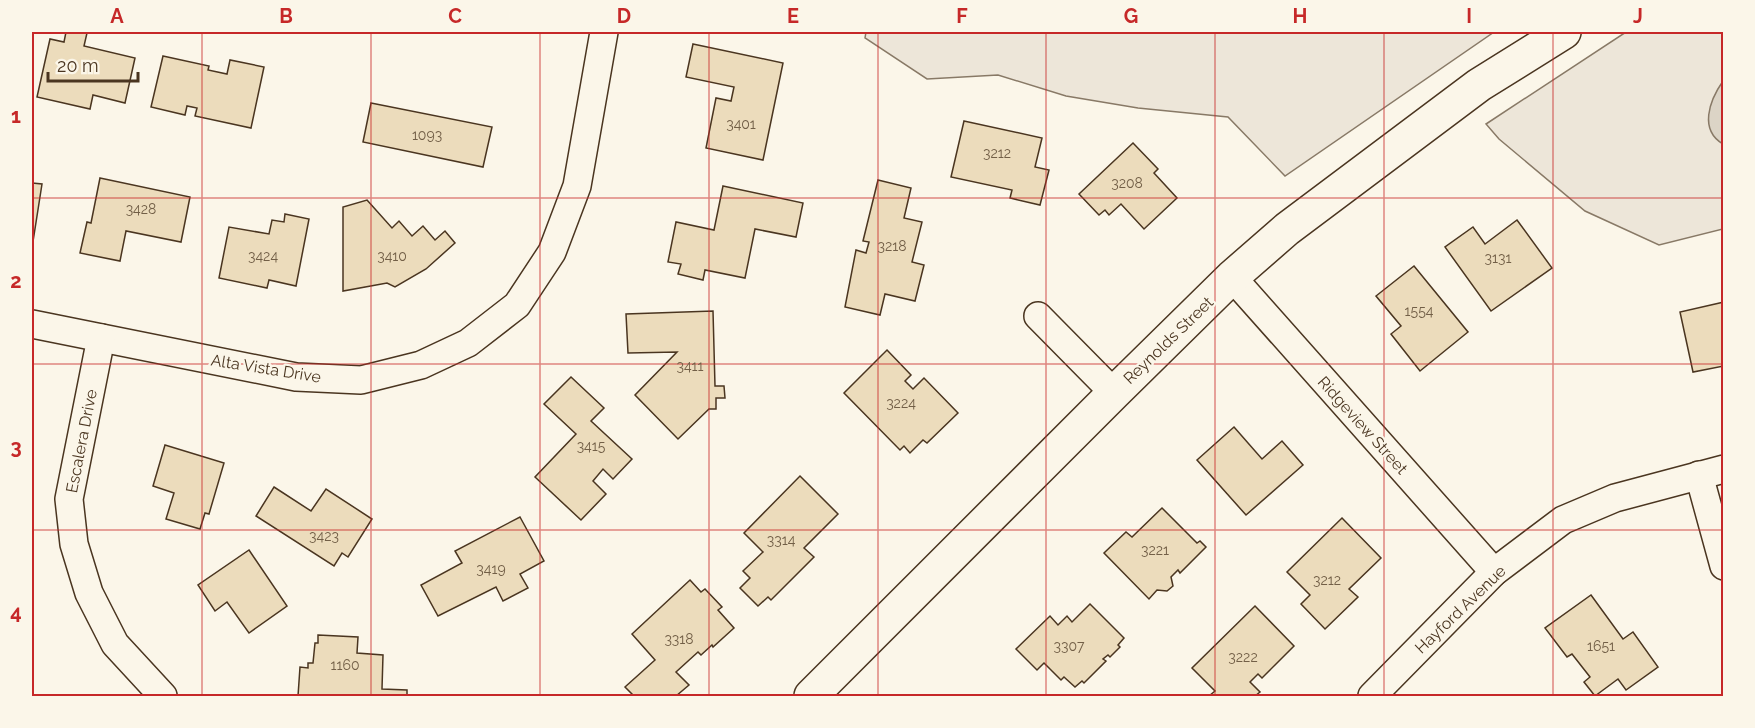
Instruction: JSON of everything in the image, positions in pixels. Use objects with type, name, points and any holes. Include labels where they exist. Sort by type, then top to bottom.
[{"type":"street","name":"Alta Vista Drive","points":[[32,324],[296,377],[361,381],[421,365],[468,343],[517,305],[552,252],[577,186],[601,32]]},
{"type":"street","name":"Reynolds Street","points":[[812,696],[1232,277],[1287,229],[1366,168],[1479,85],[1564,32]]},
{"type":"street","name":"Ridgeview Street","points":[[1232,277],[1494,572]]},
{"type":"street","points":[[1038,316],[1114,393]]},
{"type":"street","name":"Escalera Drive","points":[[101,338],[69,499],[74,544],[89,593],[116,644],[163,696]]},
{"type":"street","points":[[1711,472],[1724,566]]},
{"type":"street","name":"Hayford Avenue","points":[[1372,696],[1494,572],[1563,520],[1615,498],[1711,472]]},
{"type":"shaded area","points":[[866,32],[1494,32],[1285,176],[1228,117],[1138,108],[1066,96],[998,75],[927,79],[865,38]]},
{"type":"shaded area","points":[[1626,32],[1723,32],[1723,229],[1659,245],[1585,211],[1499,139],[1486,124]]},
{"type":"shaded area","points":[[1723,81],[1723,144],[1711,131],[1709,115],[1714,97]]},
{"type":"building","points":[[66,32],[87,33],[84,46],[135,58],[125,103],[93,95],[90,109],[37,97],[50,39],[64,42]]},
{"type":"building","points":[[693,44],[783,63],[763,160],[706,148],[716,98],[731,101],[734,87],[686,77]]},
{"type":"building","points":[[163,56],[209,66],[208,70],[227,74],[230,60],[264,67],[251,128],[195,116],[197,108],[187,106],[185,115],[151,107]]},
{"type":"building","points":[[371,103],[492,127],[483,167],[363,142]]},
{"type":"building","points":[[964,121],[1042,138],[1035,167],[1049,170],[1040,205],[1010,198],[1012,190],[951,177]]},
{"type":"building","points":[[1133,143],[1158,169],[1154,173],[1177,198],[1144,229],[1121,204],[1109,215],[1105,210],[1099,215],[1079,194]]},
{"type":"building","points":[[100,178],[190,197],[181,242],[126,231],[120,261],[80,253],[87,222],[91,223]]},
{"type":"building","points":[[878,180],[911,188],[904,218],[922,222],[912,262],[924,265],[915,301],[885,294],[880,315],[845,307],[856,250],[866,253],[869,242],[863,241]]},
{"type":"building","points":[[32,183],[42,184],[32,248]]},
{"type":"building","points":[[723,186],[803,203],[796,237],[755,229],[745,278],[705,270],[703,280],[678,274],[681,264],[668,262],[676,222],[714,230]]},
{"type":"building","points":[[367,200],[392,228],[399,221],[412,236],[423,226],[435,240],[445,231],[455,243],[426,269],[395,287],[387,283],[343,291],[343,207]]},
{"type":"building","points":[[285,214],[309,219],[296,286],[269,280],[267,288],[219,278],[229,227],[269,234],[272,220],[284,222]]},
{"type":"building","points":[[1517,220],[1552,268],[1491,311],[1445,247],[1473,227],[1485,244]]},
{"type":"building","points":[[1414,266],[1468,332],[1420,371],[1391,334],[1401,326],[1376,296]]},
{"type":"building","points":[[1724,302],[1724,366],[1693,372],[1680,312]]},
{"type":"building","points":[[713,311],[715,386],[724,386],[725,398],[716,398],[716,409],[709,409],[678,439],[635,395],[677,352],[628,353],[626,314]]},
{"type":"building","points":[[887,350],[911,375],[905,381],[913,389],[924,378],[958,413],[927,443],[923,440],[910,453],[904,446],[900,450],[844,393]]},
{"type":"building","points":[[571,377],[604,408],[591,421],[632,459],[613,479],[603,469],[593,481],[606,494],[581,520],[535,477],[576,434],[544,404]]},
{"type":"building","points":[[1234,427],[1262,459],[1282,441],[1303,465],[1246,515],[1197,460]]},
{"type":"building","points":[[165,445],[224,463],[209,514],[205,513],[200,529],[166,519],[174,493],[153,486]]},
{"type":"building","points":[[800,476],[838,514],[804,548],[814,557],[771,600],[768,597],[758,606],[740,588],[750,578],[743,571],[763,552],[744,533]]},
{"type":"building","points":[[274,487],[311,511],[326,489],[372,519],[348,557],[342,553],[334,566],[256,516]]},
{"type":"building","points":[[1162,508],[1197,543],[1200,541],[1206,547],[1180,573],[1178,570],[1171,577],[1173,586],[1167,591],[1157,590],[1149,599],[1104,553],[1126,532],[1132,537]]},
{"type":"building","points":[[520,517],[544,561],[520,574],[528,588],[503,601],[496,587],[438,616],[421,585],[462,563],[455,551]]},
{"type":"building","points":[[1342,518],[1381,558],[1349,589],[1358,597],[1325,629],[1301,604],[1310,595],[1287,572]]},
{"type":"building","points":[[249,550],[287,606],[249,633],[227,602],[215,611],[198,585]]},
{"type":"building","points":[[690,580],[701,592],[705,589],[722,607],[718,610],[734,628],[701,655],[698,652],[676,672],[689,685],[676,696],[634,696],[625,687],[655,660],[632,634]]},
{"type":"building","points":[[1591,595],[1623,639],[1633,632],[1658,667],[1626,690],[1618,679],[1595,696],[1584,682],[1590,677],[1572,654],[1567,657],[1545,628]]},
{"type":"building","points":[[1090,604],[1124,638],[1118,645],[1120,647],[1110,657],[1108,655],[1103,659],[1106,661],[1084,683],[1082,681],[1075,687],[1064,677],[1061,680],[1044,663],[1037,670],[1016,649],[1050,616],[1058,625],[1067,616],[1072,622]]},
{"type":"building","points":[[1255,606],[1294,646],[1262,678],[1258,674],[1250,682],[1260,692],[1255,696],[1209,696],[1215,691],[1192,668]]},
{"type":"building","points":[[318,635],[358,637],[357,653],[383,655],[382,689],[407,690],[407,696],[298,696],[300,667],[308,668],[308,663],[313,663]]}]
